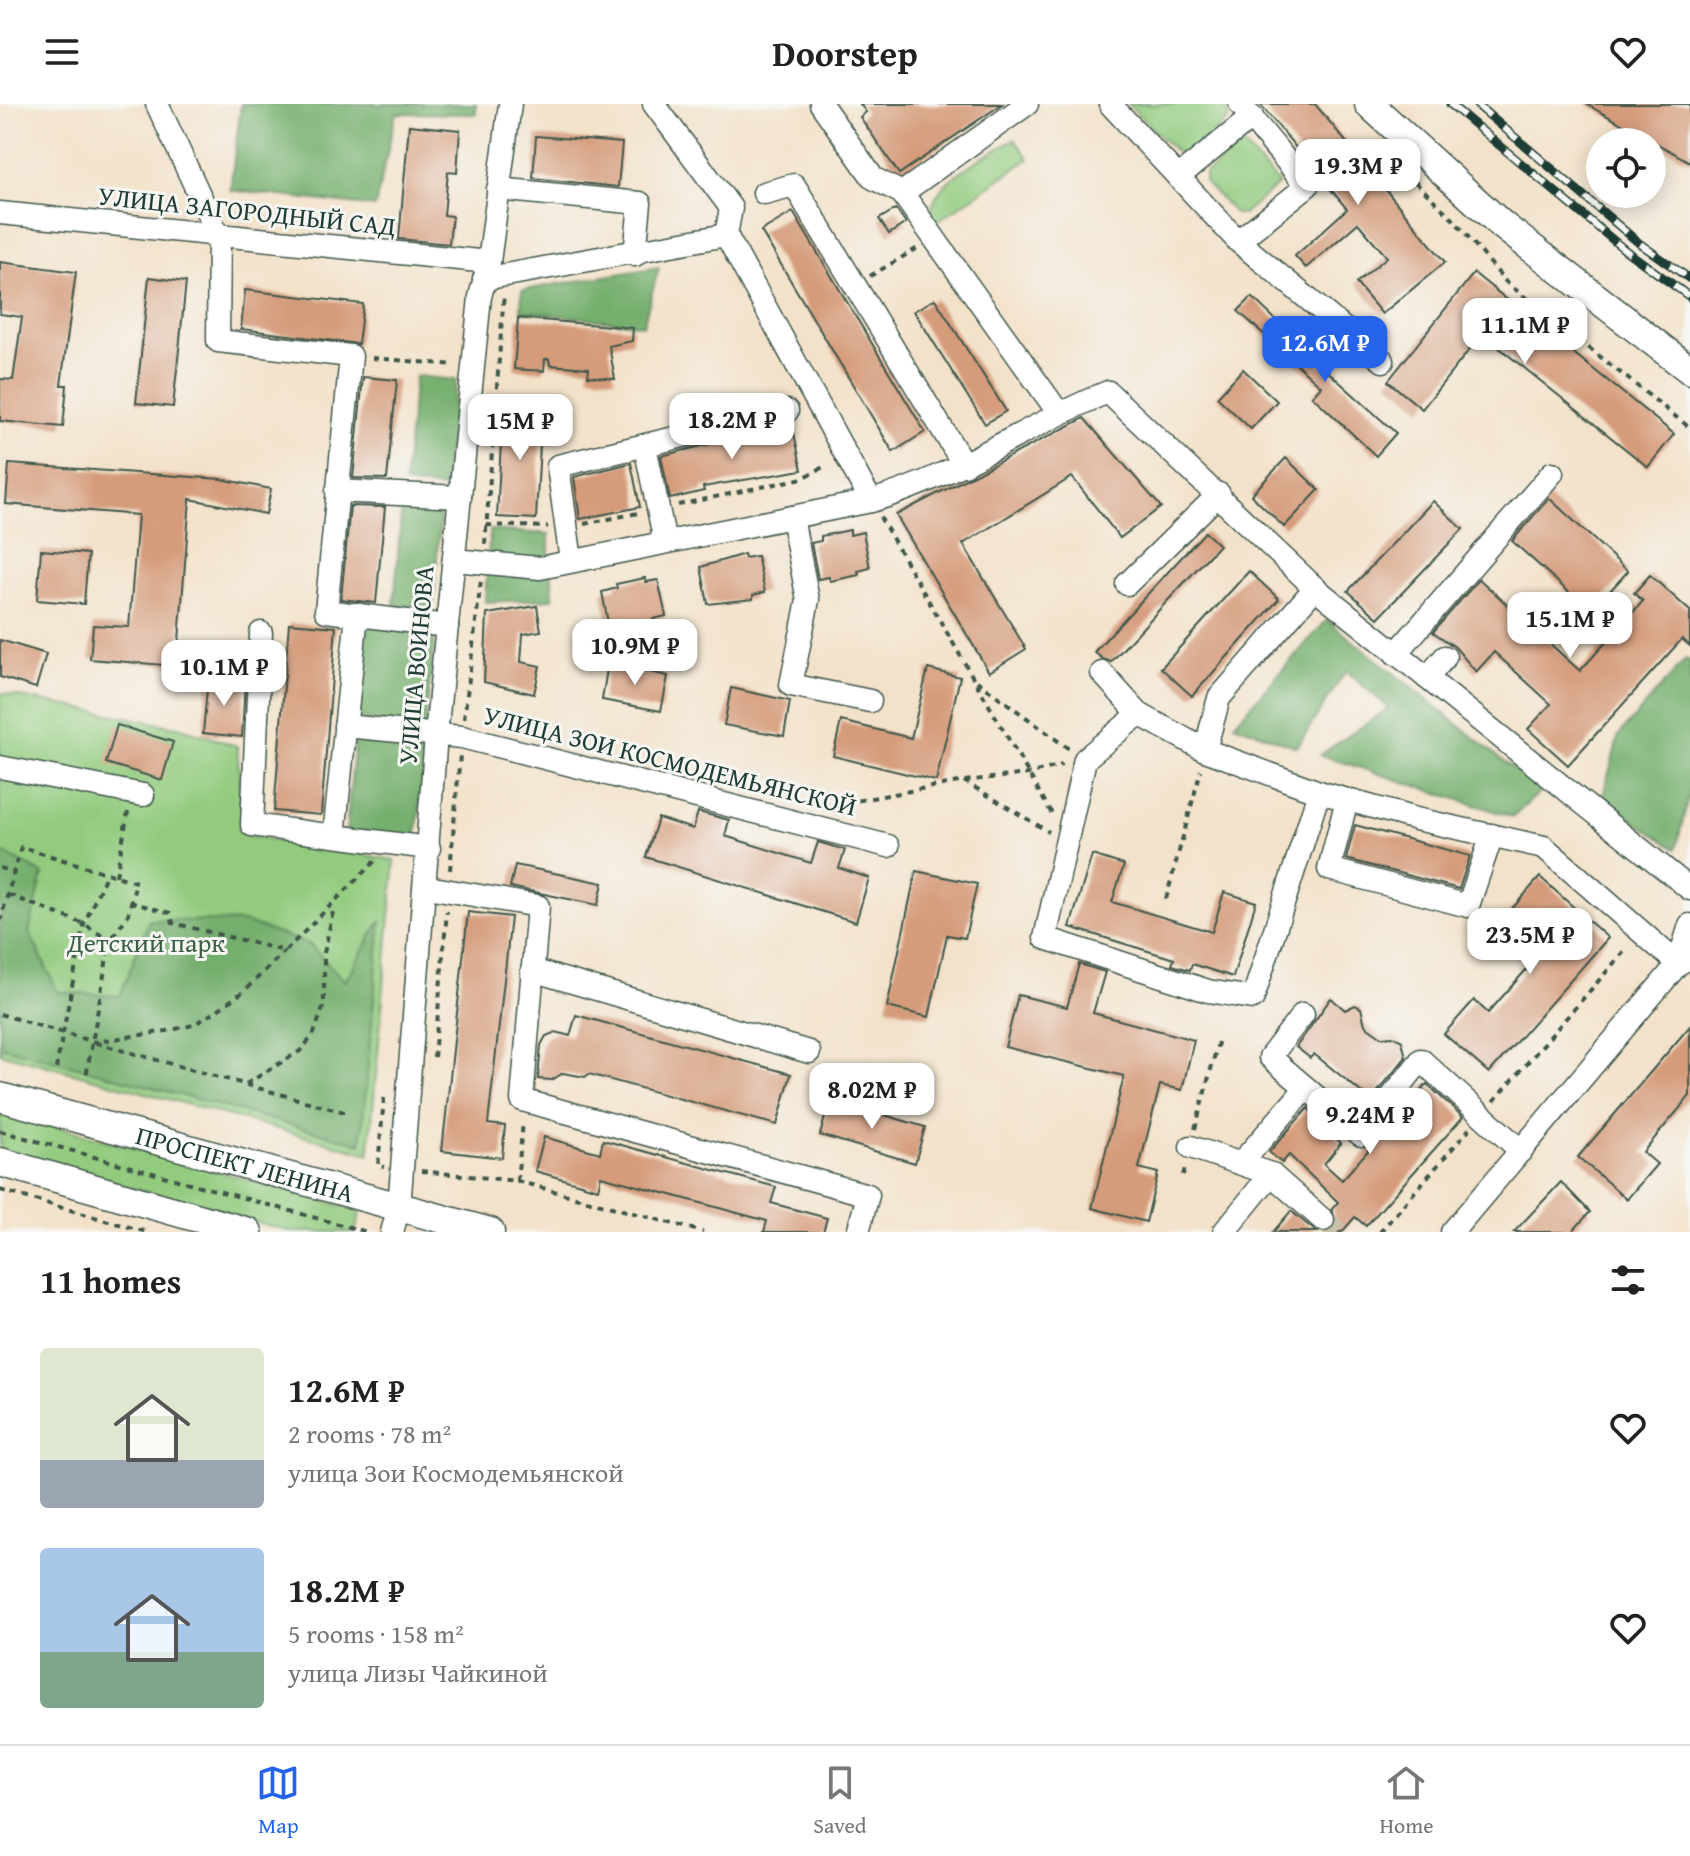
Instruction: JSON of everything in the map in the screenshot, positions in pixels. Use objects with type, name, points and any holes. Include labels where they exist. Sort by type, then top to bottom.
[{"type":"main road","points":[[1369,104],[1502,225],[1690,370]]},
{"type":"main road","name":"ПРОСПЕКТ ЛЕНИНА","points":[[0,1097],[396,1220],[490,1232]]},
{"type":"main road","points":[[0,1162],[248,1232]]},
{"type":"street","points":[[157,104],[219,237],[218,341],[351,356],[326,611],[447,626]]},
{"type":"street","name":"УЛИЦА ВОИНОВА","points":[[396,1220],[427,887],[436,735],[473,367],[510,104]]},
{"type":"street","points":[[654,104],[731,208],[726,235],[871,501]]},
{"type":"street","points":[[821,104],[873,178],[902,193],[1058,412]]},
{"type":"street","points":[[902,193],[1027,104]]},
{"type":"street","points":[[1110,104],[1238,241],[1383,361]]},
{"type":"street","points":[[1178,177],[1246,111],[1307,186],[1238,241]]},
{"type":"street","points":[[764,193],[794,185],[964,465]]},
{"type":"street","points":[[498,189],[640,203],[635,255]]},
{"type":"street","name":"УЛИЦА ЗАГОРОДНЫЙ САД","points":[[0,213],[487,271],[635,255],[726,235]]},
{"type":"street","points":[[454,560],[540,568],[871,501],[911,490],[964,465],[1058,412],[1108,392],[1315,588],[1690,889]]},
{"type":"street","points":[[571,561],[558,466],[787,411]]},
{"type":"street","points":[[645,446],[665,542]]},
{"type":"street","points":[[1396,654],[1552,473]]},
{"type":"street","points":[[337,491],[460,497]]},
{"type":"street","points":[[1127,584],[1219,494]]},
{"type":"street","points":[[792,517],[808,600],[791,685],[870,701]]},
{"type":"street","points":[[1205,750],[1219,698],[1315,588]]},
{"type":"street","points":[[334,836],[357,614]]},
{"type":"street","points":[[261,633],[252,825],[429,848]]},
{"type":"street","points":[[1427,678],[1445,657]]},
{"type":"street","points":[[1102,673],[1139,714],[1205,750],[1319,792],[1544,847],[1643,931],[1684,961]]},
{"type":"street","points":[[1139,714],[1085,759],[1045,938],[1208,991],[1253,998],[1319,792]]},
{"type":"street","name":"УЛИЦА ЗОИ КОСМОДЕМЬЯНСКОЙ","points":[[345,726],[492,744],[888,846]]},
{"type":"street","points":[[0,767],[137,794]]},
{"type":"street","points":[[1347,800],[1329,869],[1468,906],[1492,835]]},
{"type":"street","points":[[427,887],[538,906],[522,1100],[868,1195],[858,1232]]},
{"type":"street","points":[[1452,1232],[1684,961],[1690,925]]},
{"type":"street","points":[[532,970],[809,1052]]},
{"type":"street","points":[[1303,1014],[1270,1057],[1361,1135],[1421,1060],[1521,1151]]},
{"type":"street","points":[[1241,1163],[1306,1088]]},
{"type":"street","points":[[1191,1147],[1271,1174],[1323,1220]]},
{"type":"street","points":[[1224,1232],[1271,1174]]},
{"type":"path","points":[[1404,171],[1454,220],[1506,282],[1690,428]]},
{"type":"path","points":[[854,285],[929,234]]},
{"type":"path","points":[[351,356],[473,367]]},
{"type":"path","points":[[871,501],[1068,843]]},
{"type":"path","points":[[972,677],[1040,730],[1085,759]]},
{"type":"path","points":[[1166,899],[1205,750]]},
{"type":"path","points":[[823,807],[964,781],[1028,774],[1085,759]]},
{"type":"path","points":[[964,781],[1068,843]]},
{"type":"path","points":[[116,876],[137,794]]},
{"type":"path","points":[[0,922],[21,847],[136,882],[128,915],[110,941],[86,1077]]},
{"type":"path","points":[[94,1042],[193,1025],[244,991],[334,905],[379,856]]},
{"type":"path","points":[[0,868],[14,872]]},
{"type":"path","points":[[56,1069],[84,924],[107,873]]},
{"type":"path","points":[[8,895],[84,924],[110,941]]},
{"type":"path","points":[[130,902],[170,913],[173,923],[285,951]]},
{"type":"path","points":[[246,1084],[300,1051],[313,1036],[324,1005],[324,953],[334,905]]},
{"type":"path","points":[[1380,1232],[1643,931]]},
{"type":"path","points":[[0,1014],[348,1113]]},
{"type":"path","points":[[1183,1175],[1219,1039]]},
{"type":"path","points":[[517,1181],[522,1100]]},
{"type":"path","points":[[0,1131],[367,1232]]},
{"type":"path","points":[[378,1166],[517,1181],[703,1232]]},
{"type":"path","points":[[0,1190],[147,1232]]},
{"type":"green space","points":[[241,104],[476,104],[476,114],[396,113],[375,207],[230,190]]},
{"type":"green space","points":[[1128,104],[1220,104],[1229,114],[1227,122],[1186,154],[1176,152]]},
{"type":"green space","points":[[1015,139],[1029,159],[933,224],[932,209],[946,184],[973,163]]},
{"type":"green space","points":[[1240,146],[1245,147],[1279,184],[1243,214],[1235,214],[1205,182],[1205,174]]},
{"type":"green space","points":[[659,267],[643,325],[521,311],[522,290]]},
{"type":"green space","points":[[415,376],[456,380],[444,488],[404,484]]},
{"type":"green space","points":[[402,504],[441,507],[433,608],[394,605]]},
{"type":"green space","points":[[490,530],[549,534],[549,560],[488,558]]},
{"type":"green space","points":[[487,571],[552,574],[553,599],[485,602]]},
{"type":"green space","points":[[1327,620],[1541,791],[1513,817],[1320,755],[1389,708],[1346,671],[1297,747],[1234,724]]},
{"type":"green space","points":[[366,625],[435,633],[425,727],[355,719]]},
{"type":"green space","points":[[1686,659],[1690,661],[1690,790],[1676,849],[1602,799],[1619,735]]},
{"type":"green space","name":"Детский парк","points":[[0,693],[182,728],[237,746],[244,835],[395,860],[369,1154],[0,1053]]},
{"type":"green space","points":[[355,738],[426,745],[416,839],[346,832]]},
{"type":"green space","points":[[0,851],[43,874],[29,932],[58,992],[120,996],[149,920],[244,922],[309,944],[345,981],[381,920],[361,1144],[0,1046]]},
{"type":"green space","points":[[0,1111],[361,1211],[355,1232],[292,1232],[0,1152]]},
{"type":"building","points":[[860,104],[1002,104],[899,174],[860,117],[866,112]]},
{"type":"building","points":[[1260,104],[1315,104],[1445,262],[1382,314],[1356,283],[1387,257],[1358,223],[1306,268],[1295,256],[1347,209]]},
{"type":"building","points":[[1586,104],[1690,104],[1690,162],[1666,149],[1666,128],[1629,128]]},
{"type":"building","points":[[409,125],[460,130],[457,173],[448,172],[444,215],[452,216],[449,244],[399,239]]},
{"type":"building","points":[[536,136],[622,143],[618,187],[533,178]]},
{"type":"building","points":[[896,209],[906,223],[889,234],[879,219]]},
{"type":"building","points":[[793,212],[925,432],[893,452],[761,231]]},
{"type":"building","points":[[0,262],[76,272],[61,385],[67,385],[63,427],[0,421],[0,379],[13,380],[22,317],[0,314]]},
{"type":"building","points":[[1474,273],[1674,434],[1648,467],[1482,334],[1422,409],[1388,381]]},
{"type":"building","points":[[149,277],[186,282],[173,407],[136,403]]},
{"type":"building","points":[[245,290],[363,304],[358,344],[241,329]]},
{"type":"building","points":[[1252,297],[1276,320],[1273,322],[1396,433],[1376,456],[1312,396],[1321,386],[1238,311]]},
{"type":"building","points":[[935,299],[1006,411],[985,424],[914,311]]},
{"type":"building","points":[[518,318],[633,328],[632,341],[609,346],[615,379],[588,376],[589,368],[550,365],[549,359],[545,359],[544,371],[514,369]]},
{"type":"building","points":[[1243,369],[1277,401],[1251,429],[1217,397]]},
{"type":"building","points":[[363,377],[397,380],[387,479],[353,478]]},
{"type":"building","points":[[503,404],[542,406],[536,519],[497,517]]},
{"type":"building","points":[[1084,418],[1161,507],[1120,538],[1072,477],[963,544],[1026,649],[989,672],[896,515]]},
{"type":"building","points":[[792,424],[802,470],[703,487],[704,491],[670,499],[661,456]]},
{"type":"building","points":[[1286,458],[1319,490],[1284,527],[1251,495]]},
{"type":"building","points":[[631,463],[640,507],[580,519],[574,477]]},
{"type":"building","points":[[9,464],[221,479],[271,489],[266,514],[190,499],[177,666],[90,659],[93,625],[129,627],[138,515],[6,504]]},
{"type":"building","points":[[1549,498],[1628,571],[1591,612],[1512,541]]},
{"type":"building","points":[[1433,501],[1463,529],[1378,618],[1348,591]]},
{"type":"building","points":[[350,506],[385,507],[376,603],[341,599]]},
{"type":"building","points":[[850,530],[850,535],[863,532],[870,568],[858,571],[859,575],[830,581],[829,577],[818,579],[811,543],[821,541],[821,536]]},
{"type":"building","points":[[1205,532],[1219,545],[1111,662],[1094,652]]},
{"type":"building","points":[[41,550],[88,554],[84,604],[37,600]]},
{"type":"building","points":[[744,554],[745,558],[757,556],[765,592],[753,595],[753,599],[708,604],[701,567]]},
{"type":"building","points":[[1249,571],[1279,599],[1192,696],[1161,668]]},
{"type":"building","points":[[1650,575],[1690,611],[1690,646],[1682,639],[1568,765],[1528,729],[1551,704],[1494,652],[1476,672],[1455,647],[1433,632],[1479,579],[1580,671],[1643,601],[1634,593]]},
{"type":"building","points":[[645,578],[646,582],[658,580],[666,616],[653,619],[654,623],[609,628],[602,592],[617,588],[616,584]]},
{"type":"building","points":[[537,606],[541,631],[523,634],[521,662],[540,666],[534,694],[484,682],[487,614]]},
{"type":"building","points":[[289,623],[336,627],[321,815],[274,811]]},
{"type":"building","points":[[0,640],[46,654],[36,688],[0,677]]},
{"type":"building","points":[[608,663],[668,676],[661,711],[602,700]]},
{"type":"building","points":[[928,669],[960,677],[936,781],[833,756],[841,721],[911,738]]},
{"type":"building","points":[[208,678],[245,682],[242,737],[203,733]]},
{"type":"building","points":[[731,688],[790,701],[784,736],[724,725]]},
{"type":"building","points":[[117,725],[173,742],[162,780],[106,763]]},
{"type":"building","points":[[698,812],[729,820],[725,836],[811,863],[818,842],[845,850],[839,868],[869,878],[856,922],[646,857],[658,818],[693,829]]},
{"type":"building","points":[[1355,825],[1470,856],[1459,889],[1346,859]]},
{"type":"building","points":[[1092,855],[1124,865],[1112,902],[1212,932],[1224,892],[1256,902],[1233,977],[1192,964],[1190,970],[1172,965],[1174,959],[1070,927]]},
{"type":"building","points":[[515,865],[603,883],[598,905],[510,887]]},
{"type":"building","points":[[916,871],[977,884],[965,938],[947,935],[929,1017],[887,1007]]},
{"type":"building","points":[[1540,877],[1608,938],[1489,1073],[1444,1034],[1474,1000],[1488,1013],[1547,946],[1509,912]]},
{"type":"building","points":[[468,912],[511,917],[488,1124],[505,1126],[502,1158],[442,1151]]},
{"type":"building","points":[[1079,964],[1105,972],[1093,1013],[1194,1040],[1182,1090],[1160,1085],[1139,1168],[1158,1173],[1146,1222],[1092,1208],[1124,1076],[1005,1047],[1018,995],[1067,1007]]},
{"type":"building","points":[[1331,998],[1345,1010],[1355,1005],[1361,1008],[1365,1025],[1382,1037],[1393,1036],[1402,1041],[1406,1057],[1371,1100],[1314,1054],[1310,1058],[1296,1047]]},
{"type":"building","points":[[576,1015],[791,1074],[777,1125],[589,1074],[585,1077],[563,1073],[552,1080],[538,1079],[541,1045],[546,1036],[556,1032],[570,1036]]},
{"type":"building","points":[[1690,1026],[1690,1096],[1643,1152],[1657,1164],[1627,1199],[1578,1157]]},
{"type":"building","points":[[1427,1084],[1463,1117],[1366,1226],[1355,1217],[1342,1232],[1330,1232],[1336,1224],[1332,1209],[1338,1202],[1289,1155],[1282,1163],[1269,1152],[1308,1108],[1341,1143],[1324,1164],[1342,1180]]},
{"type":"building","points":[[830,1099],[925,1127],[915,1163],[820,1135]]},
{"type":"building","points":[[544,1137],[600,1153],[603,1140],[776,1187],[771,1203],[827,1218],[823,1232],[764,1232],[767,1221],[601,1176],[598,1189],[535,1171]]},
{"type":"building","points":[[1561,1182],[1590,1212],[1572,1232],[1514,1232]]},
{"type":"building","points":[[1291,1211],[1314,1230],[1317,1232],[1273,1232]]},
{"type":"tunnel","points":[[1323,1220],[1338,1232]]},
{"type":"railway","points":[[1450,104],[1625,250],[1690,297]]},
{"type":"railway","points":[[1476,104],[1639,243],[1690,279]]}]
